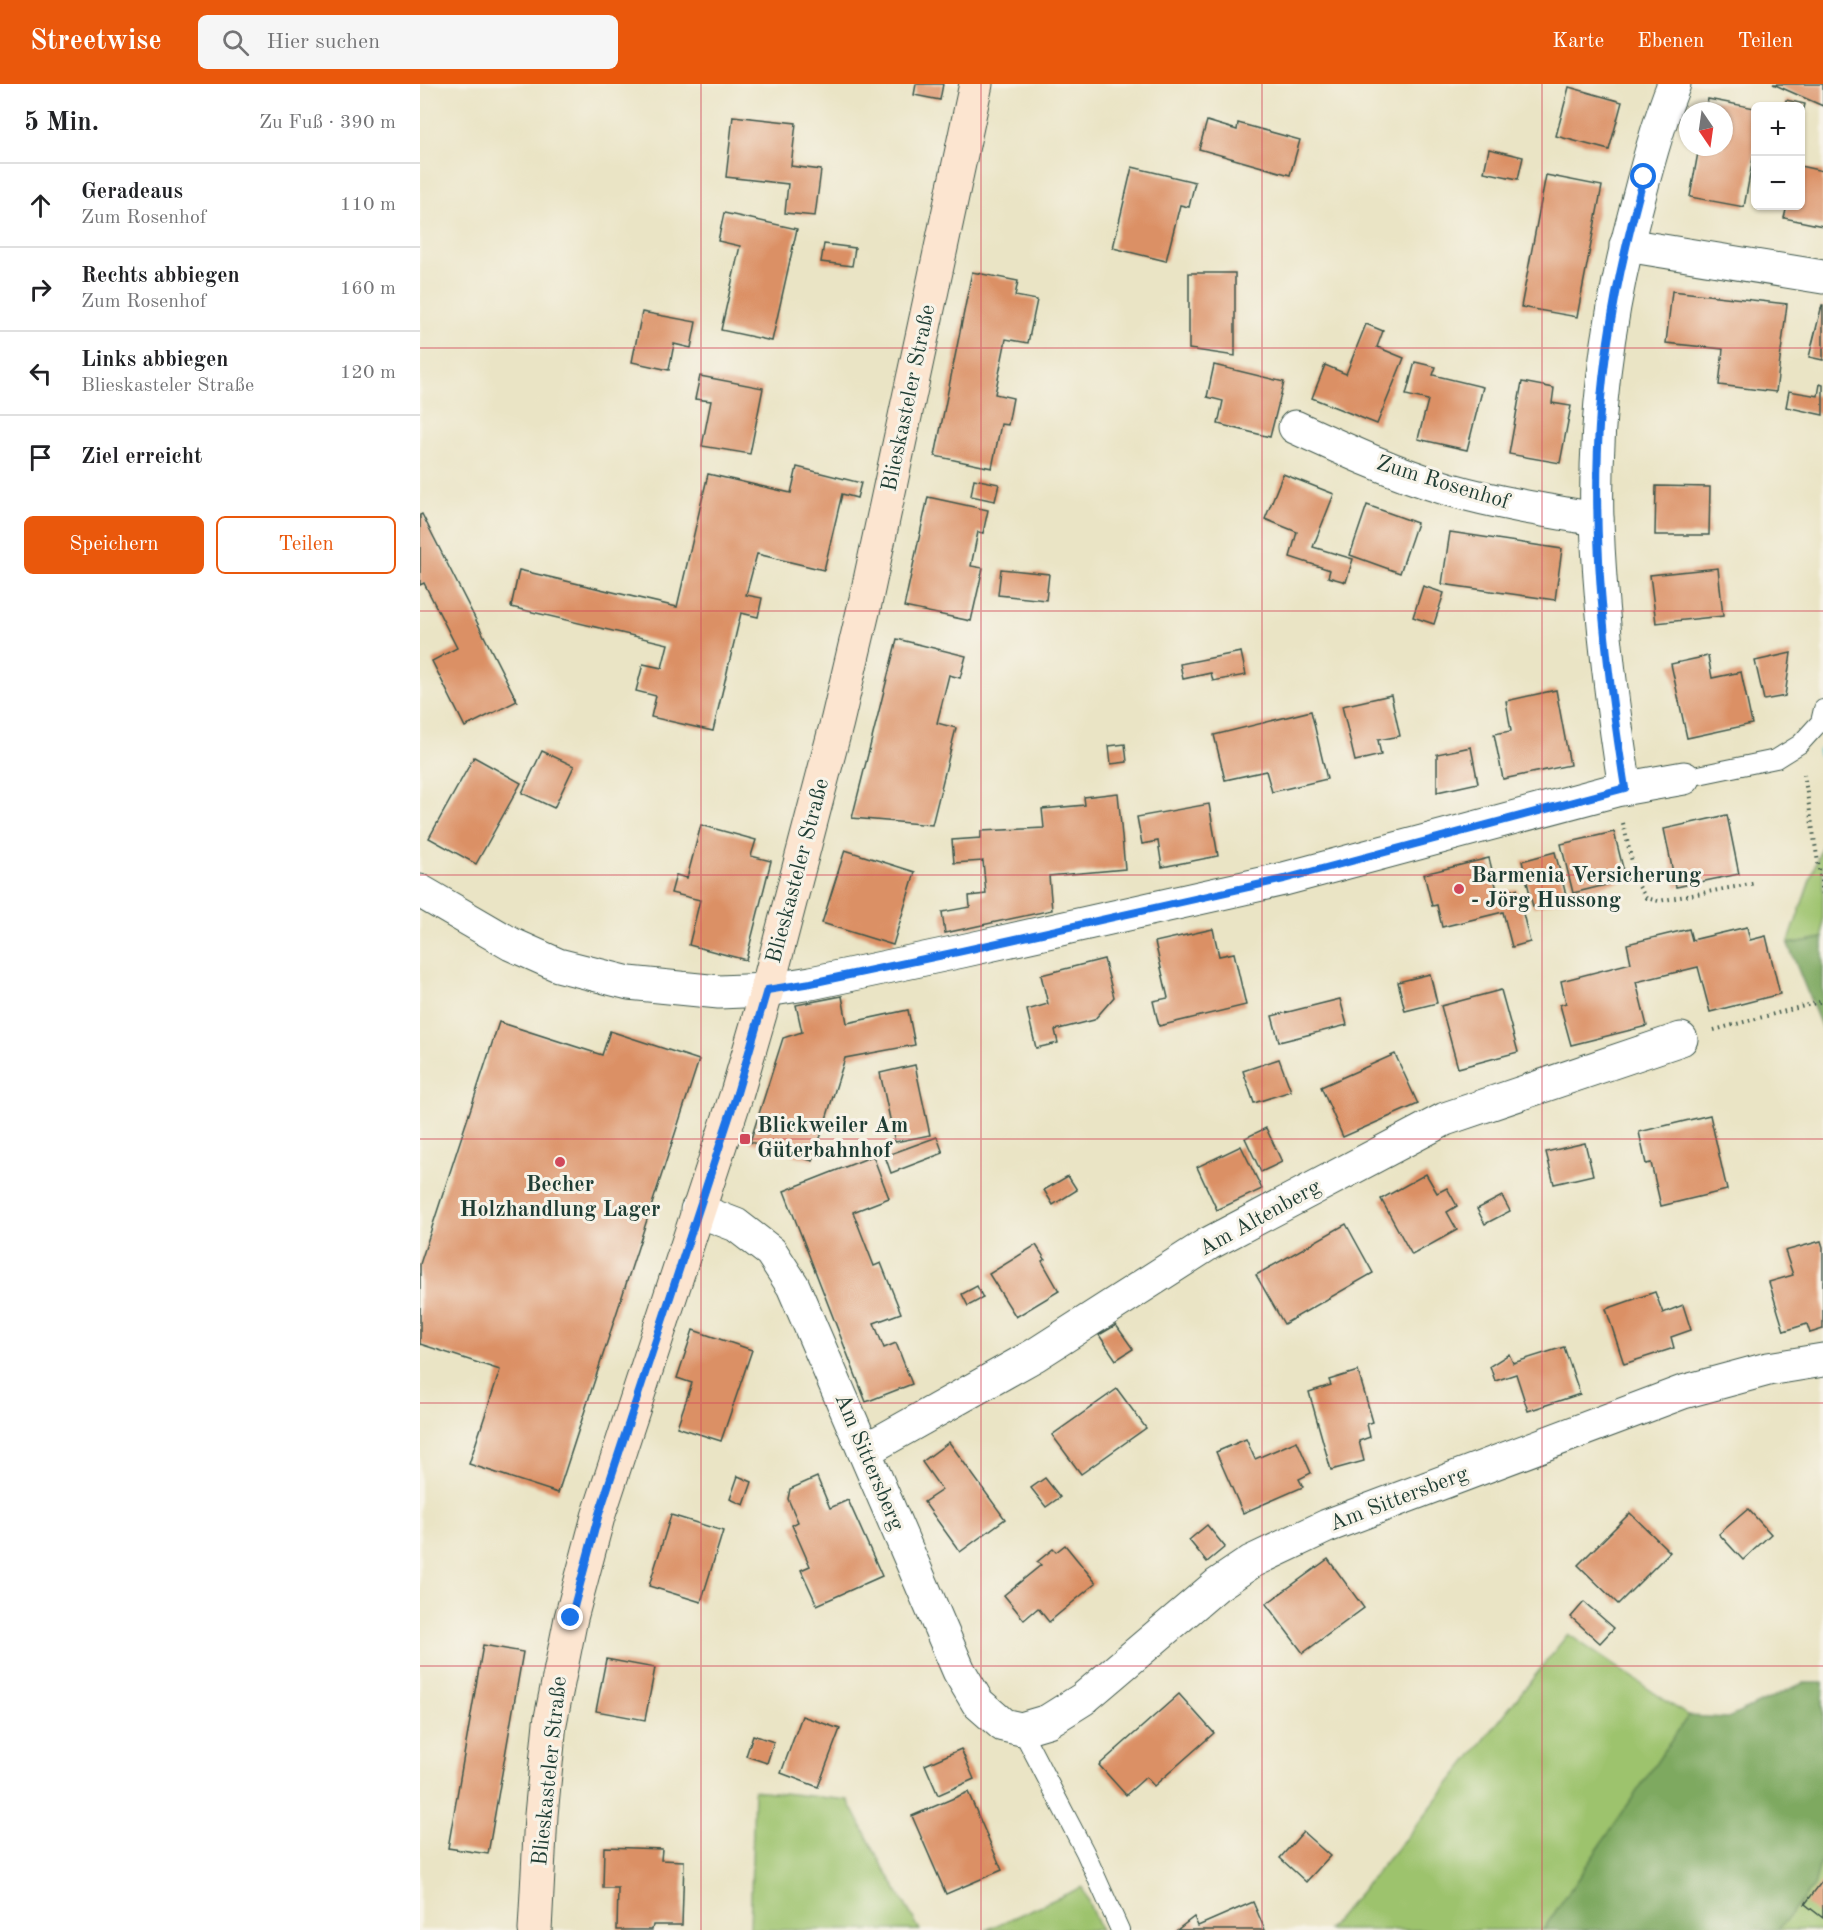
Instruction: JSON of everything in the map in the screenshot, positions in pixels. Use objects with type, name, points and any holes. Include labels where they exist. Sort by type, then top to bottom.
[{"type":"street","name":"Blieskasteler Straße","points":[[535,1930],[541,1815],[550,1723],[571,1618],[598,1517],[737,1093],[767,990],[834,733],[866,599],[976,84]]},
{"type":"street","points":[[1621,789],[1603,622],[1597,519],[1600,423],[1607,342],[1626,246],[1644,177],[1674,84]]},
{"type":"street","points":[[1626,246],[1823,277]]},
{"type":"street","name":"Zum Rosenhof","points":[[1295,427],[1364,459],[1448,488],[1524,508],[1597,519]]},
{"type":"street","points":[[420,891],[512,944],[558,965],[629,983],[719,992],[767,990],[962,951],[1273,882],[1621,789],[1684,778]]},
{"type":"street","name":"Am Altenberg","points":[[864,1451],[1035,1355],[1208,1244],[1445,1119],[1681,1039]]},
{"type":"street","name":"Am Sittersberg","points":[[698,1210],[736,1225],[771,1252],[793,1286],[959,1671],[978,1702],[1003,1725],[1021,1729],[1048,1720],[1083,1699],[1217,1585],[1251,1562],[1327,1526],[1683,1392],[1768,1369],[1823,1360]]},
{"type":"lane","points":[[1684,778],[1776,759],[1800,744],[1820,722],[1823,709]]},
{"type":"lane","points":[[1021,1729],[1085,1852],[1120,1930]]},
{"type":"path","points":[[1800,744],[1823,894]]},
{"type":"path","points":[[1621,789],[1637,884],[1646,898],[1659,901],[1756,883]]},
{"type":"path","points":[[1681,1039],[1823,1001]]},
{"type":"green space","points":[[1823,842],[1823,938],[1788,944]]},
{"type":"green space","points":[[1823,938],[1823,1031],[1788,944]]},
{"type":"green space","points":[[1568,1634],[1688,1716],[1543,1930],[1328,1930],[1415,1827]]},
{"type":"green space","points":[[1803,1683],[1823,1683],[1823,1852],[1814,1886],[1778,1930],[1543,1930],[1688,1716],[1728,1718]]},
{"type":"green space","points":[[754,1790],[848,1800],[920,1930],[750,1930]]},
{"type":"green space","points":[[1823,1852],[1823,1930],[1778,1930],[1814,1886]]},
{"type":"green space","points":[[1082,1887],[1100,1930],[986,1930]]},
{"type":"building","points":[[916,84],[943,84],[940,100],[914,95]]},
{"type":"building","points":[[1773,84],[1823,84],[1823,106]]},
{"type":"building","points":[[1569,87],[1622,102],[1609,150],[1556,136]]},
{"type":"building","points":[[1708,99],[1724,102],[1708,102]]},
{"type":"building","points":[[1733,104],[1751,107],[1751,169],[1744,207],[1690,197],[1697,156],[1733,156]]},
{"type":"building","points":[[733,116],[796,123],[791,166],[821,170],[815,216],[785,213],[788,184],[726,177]]},
{"type":"building","points":[[1207,121],[1237,130],[1238,123],[1300,140],[1290,175],[1199,149]]},
{"type":"building","points":[[1489,149],[1523,157],[1518,179],[1484,172]]},
{"type":"building","points":[[1132,167],[1195,182],[1189,207],[1180,205],[1166,261],[1113,248]]},
{"type":"building","points":[[1805,167],[1823,171],[1823,226],[1784,218],[1786,210],[1805,210]]},
{"type":"building","points":[[1546,175],[1602,186],[1577,317],[1521,307]]},
{"type":"building","points":[[724,213],[797,229],[772,341],[721,330],[740,246],[718,241]]},
{"type":"building","points":[[824,244],[855,248],[852,266],[821,262]]},
{"type":"building","points":[[972,272],[1018,281],[1015,296],[1037,300],[1028,343],[1006,339],[995,394],[1013,398],[1008,425],[1001,424],[992,468],[935,456]]},
{"type":"building","points":[[1189,273],[1235,273],[1235,356],[1189,349]]},
{"type":"building","points":[[1672,291],[1787,304],[1776,392],[1719,385],[1723,349],[1666,343]]},
{"type":"building","points":[[1823,305],[1823,360],[1809,357]]},
{"type":"building","points":[[642,312],[696,322],[691,348],[674,344],[669,370],[632,362]]},
{"type":"building","points":[[1366,324],[1383,331],[1377,347],[1404,358],[1377,424],[1312,398],[1325,365],[1346,374]]},
{"type":"building","points":[[1415,362],[1436,367],[1433,375],[1483,387],[1467,450],[1418,439],[1428,400],[1406,395]]},
{"type":"building","points":[[1214,365],[1284,382],[1270,437],[1218,424],[1223,401],[1207,397]]},
{"type":"building","points":[[700,376],[763,388],[750,454],[702,446],[711,401],[695,399]]},
{"type":"building","points":[[1522,382],[1554,388],[1552,403],[1571,406],[1560,463],[1509,454]]},
{"type":"building","points":[[1820,384],[1823,385],[1823,415],[1786,407],[1789,391],[1818,396]]},
{"type":"building","points":[[797,467],[861,483],[857,498],[842,494],[824,570],[757,554],[746,595],[762,598],[758,617],[741,613],[713,731],[651,717],[656,696],[636,691],[643,664],[662,668],[668,644],[511,607],[519,570],[677,607],[708,474],[791,493]]},
{"type":"building","points":[[1283,474],[1334,494],[1313,547],[1353,559],[1346,582],[1328,577],[1330,570],[1290,557],[1297,532],[1265,519]]},
{"type":"building","points":[[974,479],[999,484],[995,501],[971,496]]},
{"type":"building","points":[[1656,486],[1710,487],[1709,535],[1655,535]]},
{"type":"building","points":[[928,497],[988,510],[983,533],[978,532],[971,566],[983,568],[971,621],[904,607]]},
{"type":"building","points":[[1367,505],[1417,523],[1400,573],[1350,555]]},
{"type":"building","points":[[422,514],[517,701],[465,727],[432,661],[457,648],[424,583],[420,585],[420,515]]},
{"type":"building","points":[[1450,532],[1562,549],[1555,600],[1442,584]]},
{"type":"building","points":[[1718,568],[1723,616],[1656,623],[1650,575]]},
{"type":"building","points":[[1001,569],[1049,574],[1046,600],[998,595]]},
{"type":"building","points":[[1423,586],[1444,593],[1434,624],[1413,617]]},
{"type":"building","points":[[897,639],[966,656],[960,678],[949,675],[937,723],[956,728],[932,825],[852,818]]},
{"type":"building","points":[[1241,652],[1246,675],[1213,681],[1211,673],[1183,679],[1180,664]]},
{"type":"building","points":[[1791,653],[1785,696],[1764,700],[1755,661]]},
{"type":"building","points":[[1708,656],[1712,678],[1741,672],[1752,724],[1687,738],[1671,664]]},
{"type":"building","points":[[1556,690],[1570,765],[1503,779],[1494,734],[1511,731],[1506,701]]},
{"type":"building","points":[[1391,695],[1400,736],[1378,740],[1381,755],[1355,761],[1342,706]]},
{"type":"building","points":[[1311,711],[1327,779],[1272,792],[1266,771],[1225,780],[1214,735]]},
{"type":"building","points":[[1125,744],[1127,762],[1111,764],[1109,746]]},
{"type":"building","points":[[1471,747],[1478,783],[1437,792],[1437,754]]},
{"type":"building","points":[[542,751],[574,766],[554,808],[522,793]]},
{"type":"building","points":[[474,757],[521,783],[476,864],[429,838]]},
{"type":"building","points":[[1118,793],[1125,869],[1049,876],[1052,910],[945,933],[942,912],[970,907],[969,896],[986,894],[983,861],[954,863],[952,840],[981,838],[981,831],[1044,828],[1042,809],[1085,805],[1084,797]]},
{"type":"building","points":[[1209,804],[1218,856],[1162,867],[1158,841],[1142,844],[1137,817]]},
{"type":"building","points":[[1727,815],[1739,874],[1676,887],[1664,829]]},
{"type":"building","points":[[701,825],[756,840],[751,856],[771,861],[746,960],[689,945],[700,900],[671,893],[676,875],[687,878]]},
{"type":"building","points":[[1614,832],[1626,880],[1573,893],[1561,844]]},
{"type":"building","points":[[845,850],[915,872],[893,945],[822,923]]},
{"type":"building","points":[[1555,852],[1567,899],[1533,907],[1522,861]]},
{"type":"building","points":[[1489,858],[1498,894],[1517,889],[1530,942],[1512,947],[1503,912],[1442,927],[1437,905],[1432,906],[1424,874]]},
{"type":"building","points":[[1747,927],[1750,940],[1766,936],[1780,994],[1710,1012],[1698,967],[1636,982],[1647,1026],[1571,1045],[1560,1005],[1566,1003],[1561,981],[1631,963],[1627,944],[1689,929],[1692,940]]},
{"type":"building","points":[[1213,929],[1219,956],[1234,953],[1246,1005],[1159,1026],[1153,1001],[1168,998],[1155,942]]},
{"type":"building","points":[[1104,959],[1114,997],[1094,1020],[1055,1030],[1058,1043],[1036,1048],[1027,1010],[1048,1004],[1041,975]]},
{"type":"building","points":[[1430,974],[1437,1003],[1405,1011],[1398,982]]},
{"type":"building","points":[[1501,990],[1518,1052],[1458,1068],[1441,1006]]},
{"type":"building","points":[[842,996],[847,1023],[908,1010],[915,1045],[845,1058],[813,1161],[750,1142],[783,1038],[802,1032],[796,1005]]},
{"type":"building","points":[[1340,999],[1347,1025],[1279,1042],[1272,1016]]},
{"type":"building","name":"Becher Holzhandlung Lager","points":[[499,1022],[602,1055],[610,1031],[699,1060],[558,1493],[469,1464],[500,1370],[420,1344],[420,1264]]},
{"type":"building","points":[[1395,1054],[1418,1104],[1343,1137],[1321,1087]]},
{"type":"building","points":[[1279,1059],[1291,1091],[1254,1103],[1243,1071]]},
{"type":"building","points":[[915,1065],[930,1135],[895,1142],[880,1073]]},
{"type":"building","points":[[1710,1115],[1727,1190],[1661,1206],[1651,1163],[1646,1164],[1639,1132]]},
{"type":"building","points":[[1266,1128],[1282,1162],[1261,1172],[1245,1138]]},
{"type":"building","points":[[937,1137],[943,1153],[891,1173],[885,1156]]},
{"type":"building","points":[[1585,1143],[1593,1175],[1554,1184],[1546,1152]]},
{"type":"building","points":[[1241,1146],[1262,1189],[1217,1210],[1197,1167]]},
{"type":"building","points":[[873,1156],[889,1198],[853,1212],[874,1266],[881,1263],[901,1313],[874,1323],[884,1348],[896,1343],[912,1384],[866,1402],[784,1191]]},
{"type":"building","points":[[1426,1174],[1437,1193],[1447,1188],[1457,1206],[1447,1212],[1457,1230],[1412,1255],[1381,1199]]},
{"type":"building","points":[[1068,1176],[1077,1190],[1053,1205],[1044,1190]]},
{"type":"building","points":[[1502,1196],[1510,1211],[1485,1224],[1477,1209]]},
{"type":"building","points":[[1346,1224],[1373,1273],[1284,1324],[1256,1275]]},
{"type":"building","points":[[1821,1241],[1823,1247],[1823,1329],[1810,1333],[1807,1324],[1784,1331],[1769,1282],[1793,1275],[1785,1251]]},
{"type":"building","points":[[1036,1245],[1059,1291],[1016,1317],[989,1274]]},
{"type":"building","points":[[977,1286],[983,1298],[968,1306],[962,1294]]},
{"type":"building","points":[[1655,1292],[1663,1313],[1683,1305],[1691,1330],[1671,1337],[1674,1348],[1624,1364],[1606,1309]]},
{"type":"building","points":[[1116,1325],[1133,1349],[1116,1360],[1099,1335]]},
{"type":"building","points":[[693,1330],[752,1350],[721,1441],[677,1427],[692,1383],[677,1378]]},
{"type":"building","points":[[1564,1347],[1580,1394],[1528,1411],[1516,1374],[1495,1381],[1490,1366],[1509,1354],[1513,1363]]},
{"type":"building","points":[[1358,1371],[1373,1422],[1367,1424],[1370,1437],[1359,1441],[1364,1461],[1331,1470],[1309,1392],[1331,1385],[1329,1380]]},
{"type":"building","points":[[1117,1389],[1146,1428],[1081,1474],[1052,1435]]},
{"type":"building","points":[[1246,1439],[1255,1459],[1297,1441],[1311,1473],[1299,1479],[1303,1487],[1243,1513],[1216,1452]]},
{"type":"building","points":[[949,1442],[1005,1519],[960,1552],[924,1502],[942,1490],[922,1462]]},
{"type":"building","points":[[738,1476],[752,1482],[744,1505],[730,1499]]},
{"type":"building","points":[[817,1477],[830,1508],[848,1500],[882,1576],[817,1605],[801,1570],[810,1566],[792,1525],[798,1522],[788,1499],[790,1489]]},
{"type":"building","points":[[1045,1478],[1060,1497],[1046,1507],[1031,1488]]},
{"type":"building","points":[[1748,1509],[1771,1534],[1743,1560],[1719,1534]]},
{"type":"building","points":[[1630,1513],[1670,1552],[1618,1604],[1578,1565]]},
{"type":"building","points":[[671,1515],[723,1531],[701,1602],[649,1586]]},
{"type":"building","points":[[1207,1525],[1225,1547],[1207,1562],[1189,1540]]},
{"type":"building","points":[[1065,1545],[1096,1583],[1049,1622],[1038,1608],[1024,1620],[1004,1595],[1041,1565],[1037,1562],[1053,1549],[1056,1552]]},
{"type":"building","points":[[1328,1559],[1364,1608],[1303,1653],[1266,1604]]},
{"type":"building","points":[[1584,1602],[1614,1628],[1600,1643],[1571,1617]]},
{"type":"building","points":[[483,1645],[523,1652],[488,1854],[448,1848]]},
{"type":"building","points":[[606,1659],[655,1668],[645,1720],[596,1711]]},
{"type":"building","points":[[1179,1694],[1214,1733],[1154,1786],[1146,1777],[1126,1795],[1099,1765]]},
{"type":"building","points":[[802,1716],[840,1729],[818,1787],[781,1773]]},
{"type":"building","points":[[753,1735],[774,1742],[767,1763],[746,1756]]},
{"type":"building","points":[[961,1749],[974,1779],[938,1795],[925,1765]]},
{"type":"building","points":[[968,1792],[1002,1870],[946,1894],[912,1816]]},
{"type":"building","points":[[1303,1832],[1330,1856],[1306,1882],[1280,1858]]},
{"type":"building","points":[[604,1847],[662,1849],[661,1860],[684,1861],[682,1925],[653,1925],[652,1930],[617,1930],[618,1888],[603,1888]]},
{"type":"building","points":[[1823,1880],[1823,1918],[1805,1904]]},
{"type":"building","points":[[1253,1902],[1265,1930],[1177,1930],[1194,1917],[1198,1926]]},
{"type":"place","name":"Barmenia Versicherung - Jörg Hussong","points":[[1459,889]]},
{"type":"place","name":"Blickweiler Am Güterbahnhof","points":[[745,1139]]},
{"type":"place","name":"Becher Holzhandlung Lager","points":[[560,1162]]},
{"type":"route","points":[[571,1618],[598,1517],[737,1093],[767,990],[962,951],[1284,879],[1625,788],[1610,692],[1597,519],[1600,423],[1607,342],[1626,246],[1644,177]]}]
